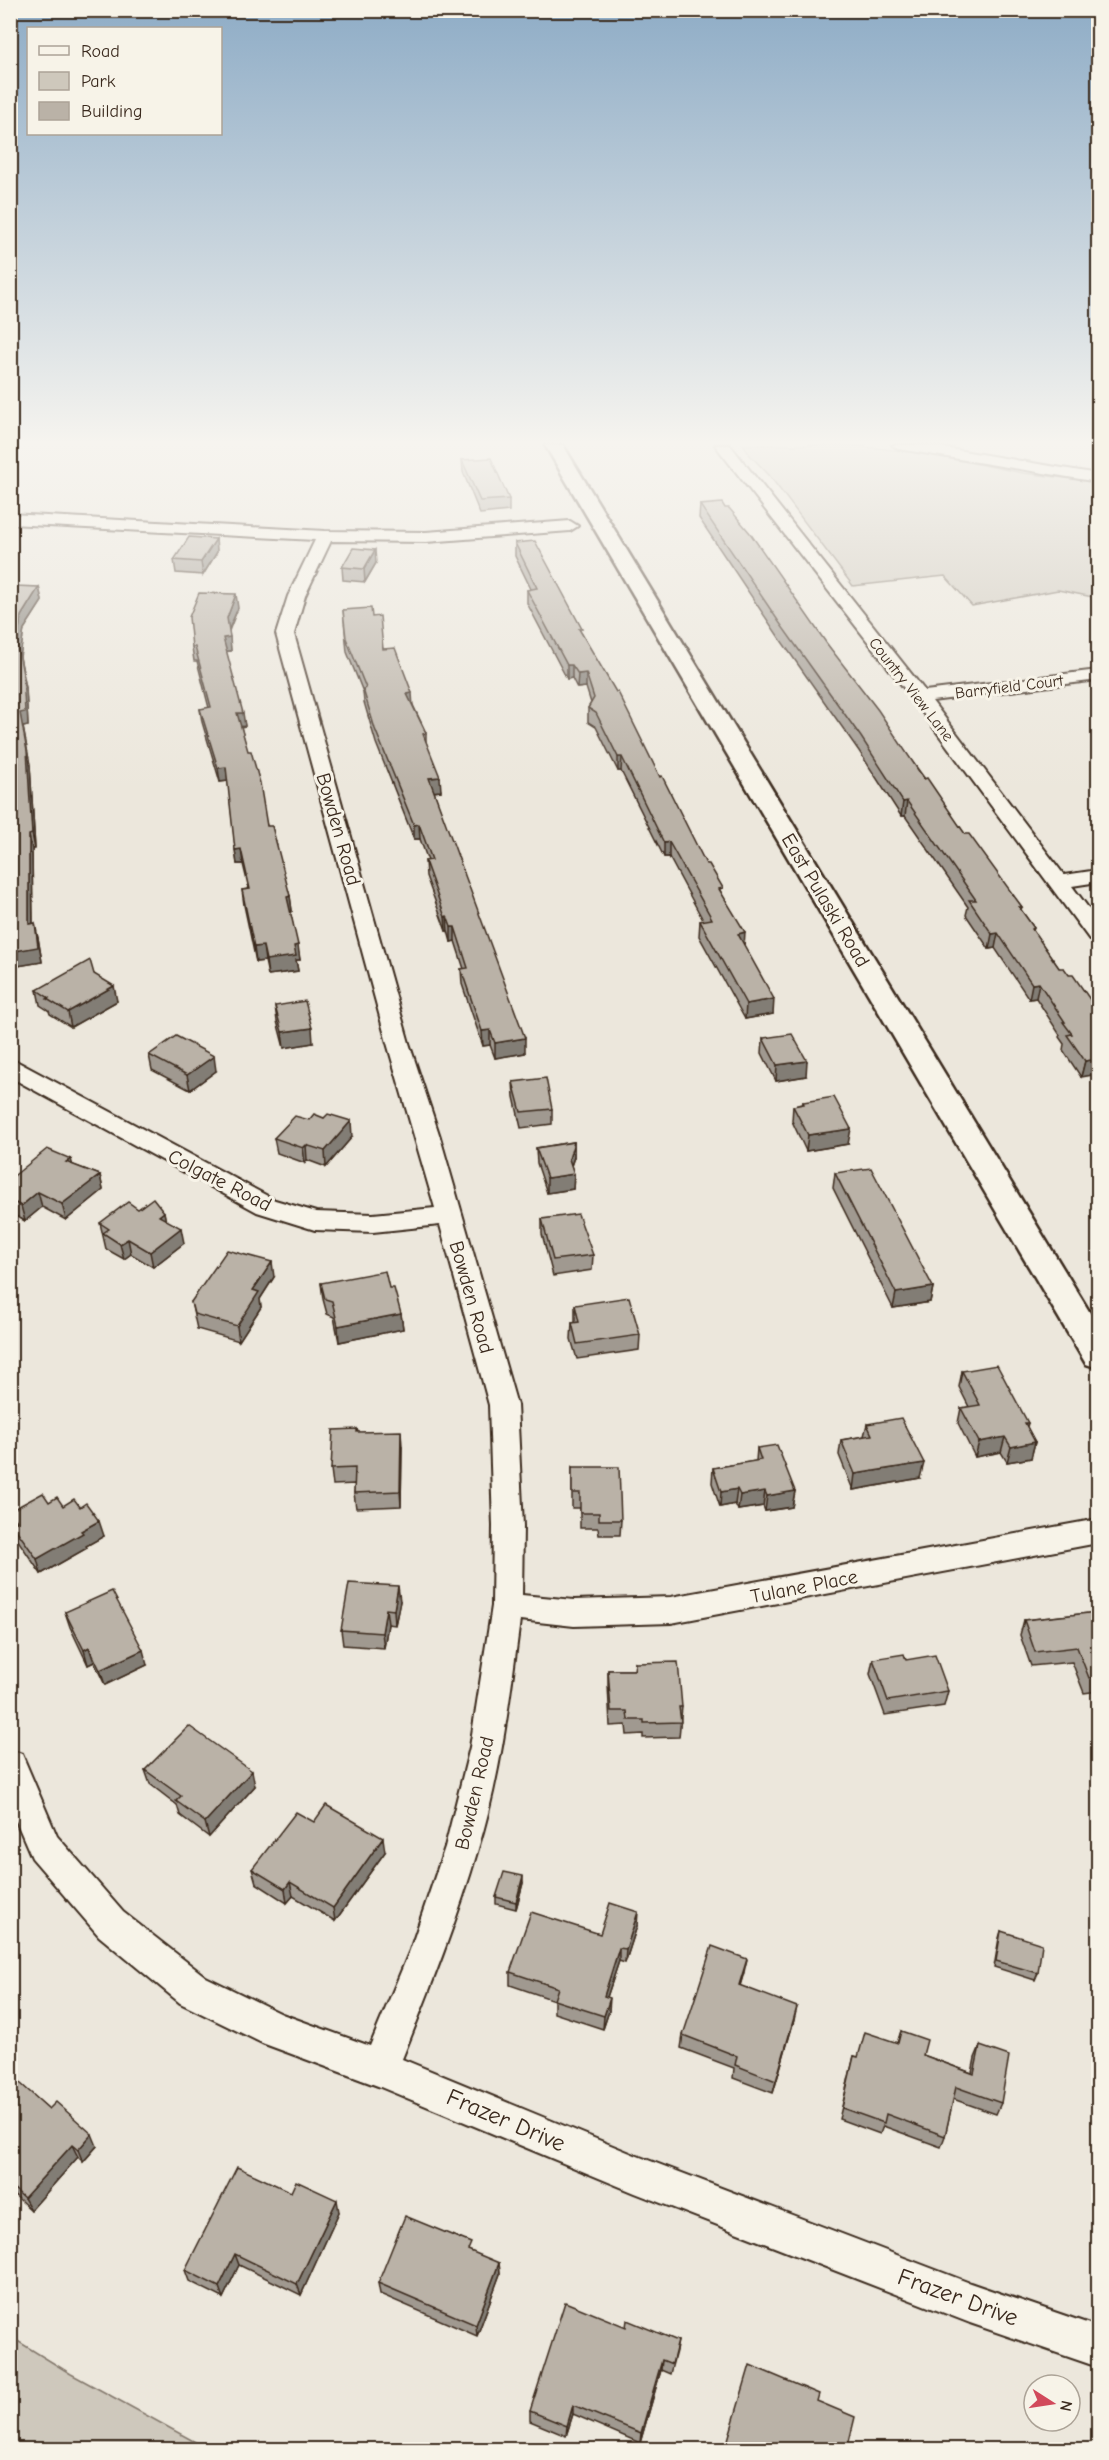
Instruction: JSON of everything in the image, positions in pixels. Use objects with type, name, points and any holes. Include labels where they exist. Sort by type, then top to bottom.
[{"type":"main road","name":"East Pulaski Road","points":[[623,560],[1098,1355]]},
{"type":"street","name":"Bowden Road","points":[[313,560],[290,610],[285,634],[392,1020],[503,1405],[508,1526],[507,1606],[486,1747],[462,1847],[428,1950],[379,2068]]},
{"type":"street","name":"Country View Lane","points":[[812,560],[920,697],[1098,935]]},
{"type":"street","name":"Barryfield Court","points":[[920,697],[1098,675]]},
{"type":"street","points":[[1058,882],[1098,876]]},
{"type":"street","name":"Colgate Road","points":[[10,1067],[266,1206],[315,1221],[373,1222],[449,1215]]},
{"type":"street","name":"Tulane Place","points":[[507,1606],[574,1613],[671,1610],[1098,1532]]},
{"type":"street","name":"Frazer Drive","points":[[10,1765],[44,1847],[111,1924],[193,1990],[275,2030],[379,2068],[646,2178],[958,2299],[1098,2347]]},
{"type":"green space","points":[[833,560],[1098,560],[1098,598],[1058,590],[972,606],[945,576],[853,586]]},
{"type":"green space","points":[[11,2337],[71,2374],[208,2449],[11,2449]]},
{"type":"building","points":[[174,560],[202,560],[201,562]]},
{"type":"building","points":[[346,560],[369,560],[364,569],[342,567]]},
{"type":"building","points":[[523,560],[545,560],[582,629],[579,629],[618,692],[706,864],[709,864],[723,888],[719,889],[745,932],[738,934],[774,999],[746,1004],[700,921],[712,919],[669,842],[664,843],[622,757],[618,757],[596,713],[588,708],[594,698],[586,673],[578,674],[572,665],[567,665],[527,590],[537,588]]},
{"type":"building","points":[[737,560],[769,560],[827,644],[878,710],[924,779],[927,778],[965,834],[969,834],[1022,907],[1019,907],[1059,968],[1064,968],[1069,975],[1073,975],[1098,1011],[1098,1059],[1085,1061],[1067,1035],[1072,1034],[1063,1022],[1065,1022],[1039,983],[1032,984],[998,933],[992,934],[969,900],[976,900],[907,801],[903,802],[861,737]]},
{"type":"building","points":[[15,586],[39,587],[21,616],[17,644],[23,674],[25,712],[20,713],[27,751],[32,834],[29,835],[29,924],[35,923],[38,947],[10,952],[10,593]]},
{"type":"building","points":[[199,593],[236,594],[227,618],[230,637],[223,638],[243,713],[237,713],[248,751],[251,751],[260,783],[267,826],[272,826],[290,896],[287,897],[298,945],[294,946],[296,956],[266,960],[263,946],[254,947],[242,890],[250,889],[241,849],[235,850],[226,767],[218,768],[200,709],[211,707],[195,647],[192,647],[189,617]]},
{"type":"building","points":[[371,608],[372,617],[380,616],[383,649],[395,648],[412,693],[407,694],[426,733],[423,734],[440,777],[429,778],[525,1038],[495,1043],[490,1030],[482,1031],[461,969],[468,968],[455,927],[451,927],[447,916],[445,917],[425,861],[432,860],[419,824],[414,825],[375,729],[363,689],[366,688],[346,638],[343,610]]},
{"type":"building","points":[[90,960],[94,974],[114,986],[68,1012],[37,990]]},
{"type":"building","points":[[305,1001],[312,1028],[282,1032],[275,1006]]},
{"type":"building","points":[[792,1034],[807,1061],[777,1065],[763,1038]]},
{"type":"building","points":[[176,1036],[214,1056],[187,1075],[149,1055]]},
{"type":"building","points":[[546,1078],[552,1109],[521,1112],[513,1082]]},
{"type":"building","points":[[834,1097],[851,1129],[808,1135],[793,1106]]},
{"type":"building","points":[[314,1114],[324,1118],[328,1114],[351,1121],[325,1151],[306,1145],[303,1148],[274,1138],[295,1116],[309,1120]]},
{"type":"building","points":[[574,1142],[569,1159],[574,1174],[547,1178],[536,1148]]},
{"type":"building","points":[[47,1149],[71,1159],[66,1162],[100,1175],[62,1204],[38,1192],[21,1206],[10,1200],[10,1179]]},
{"type":"building","points":[[871,1168],[933,1287],[896,1293],[835,1173]]},
{"type":"building","points":[[153,1198],[164,1212],[159,1216],[181,1228],[150,1252],[128,1239],[120,1244],[103,1233],[109,1229],[100,1223],[128,1202],[138,1209]]},
{"type":"building","points":[[578,1214],[593,1255],[553,1260],[542,1219]]},
{"type":"building","points":[[227,1250],[272,1262],[253,1290],[259,1292],[237,1326],[194,1314],[191,1302]]},
{"type":"building","points":[[385,1271],[389,1288],[394,1288],[401,1314],[338,1326],[332,1301],[325,1299],[321,1283]]},
{"type":"building","points":[[629,1297],[640,1335],[577,1344],[572,1323],[579,1322],[575,1305]]},
{"type":"building","points":[[997,1365],[1028,1423],[1025,1423],[1035,1442],[1011,1447],[1005,1437],[979,1442],[961,1408],[980,1405],[962,1371]]},
{"type":"building","points":[[901,1418],[924,1463],[855,1474],[841,1440],[872,1435],[867,1424]]},
{"type":"building","points":[[357,1429],[357,1432],[401,1431],[400,1491],[354,1493],[355,1468],[331,1469],[333,1430]]},
{"type":"building","points":[[777,1445],[795,1491],[767,1496],[765,1491],[740,1495],[737,1489],[721,1492],[713,1468],[761,1460],[757,1448]]},
{"type":"building","points":[[572,1467],[619,1467],[621,1520],[599,1520],[599,1513],[580,1513],[580,1493],[572,1493]]},
{"type":"building","points":[[43,1493],[49,1502],[57,1497],[63,1506],[74,1499],[80,1507],[86,1503],[99,1521],[81,1531],[83,1533],[37,1559],[12,1524],[17,1521],[10,1511]]},
{"type":"building","points":[[349,1583],[398,1586],[394,1610],[386,1609],[382,1633],[341,1630]]},
{"type":"building","points":[[112,1591],[143,1650],[100,1670],[89,1647],[84,1650],[65,1612]]},
{"type":"building","points":[[1098,1612],[1098,1677],[1089,1678],[1077,1647],[1035,1652],[1024,1620]]},
{"type":"building","points":[[904,1654],[906,1660],[935,1655],[948,1691],[888,1701],[873,1659]]},
{"type":"building","points":[[678,1662],[681,1722],[644,1723],[644,1720],[628,1720],[627,1711],[611,1711],[608,1670],[635,1670],[635,1663]]},
{"type":"building","points":[[189,1726],[252,1771],[205,1822],[176,1801],[181,1796],[145,1770]]},
{"type":"building","points":[[326,1805],[383,1838],[333,1908],[290,1882],[285,1889],[252,1869],[296,1812],[314,1822]]},
{"type":"building","points":[[504,1872],[523,1876],[516,1902],[496,1897]]},
{"type":"building","points":[[610,1903],[638,1912],[626,1949],[619,1948],[604,1996],[610,1998],[604,2016],[554,2000],[558,1988],[510,1972],[531,1912],[600,1934]]},
{"type":"building","points":[[1001,1931],[1042,1944],[1038,1973],[996,1961]]},
{"type":"building","points":[[712,1946],[747,1959],[739,1985],[797,2007],[776,2081],[735,2065],[737,2056],[683,2035]]},
{"type":"building","points":[[901,2031],[927,2040],[923,2055],[974,2074],[980,2046],[1009,2056],[1001,2103],[956,2087],[945,2136],[886,2114],[884,2123],[842,2108],[854,2056],[858,2057],[865,2032],[898,2043]]},
{"type":"building","points":[[11,2075],[49,2109],[56,2102],[92,2134],[78,2150],[72,2145],[24,2198],[10,2185]]},
{"type":"building","points":[[237,2167],[291,2192],[296,2181],[337,2200],[297,2284],[235,2254],[219,2287],[185,2270]]},
{"type":"building","points":[[405,2216],[471,2243],[468,2250],[499,2263],[476,2325],[378,2283]]},
{"type":"building","points":[[565,2302],[626,2327],[627,2320],[678,2341],[672,2364],[662,2360],[641,2433],[573,2405],[567,2426],[530,2411]]},
{"type":"building","points":[[750,2365],[819,2394],[817,2401],[855,2417],[847,2450],[725,2450]]}]
